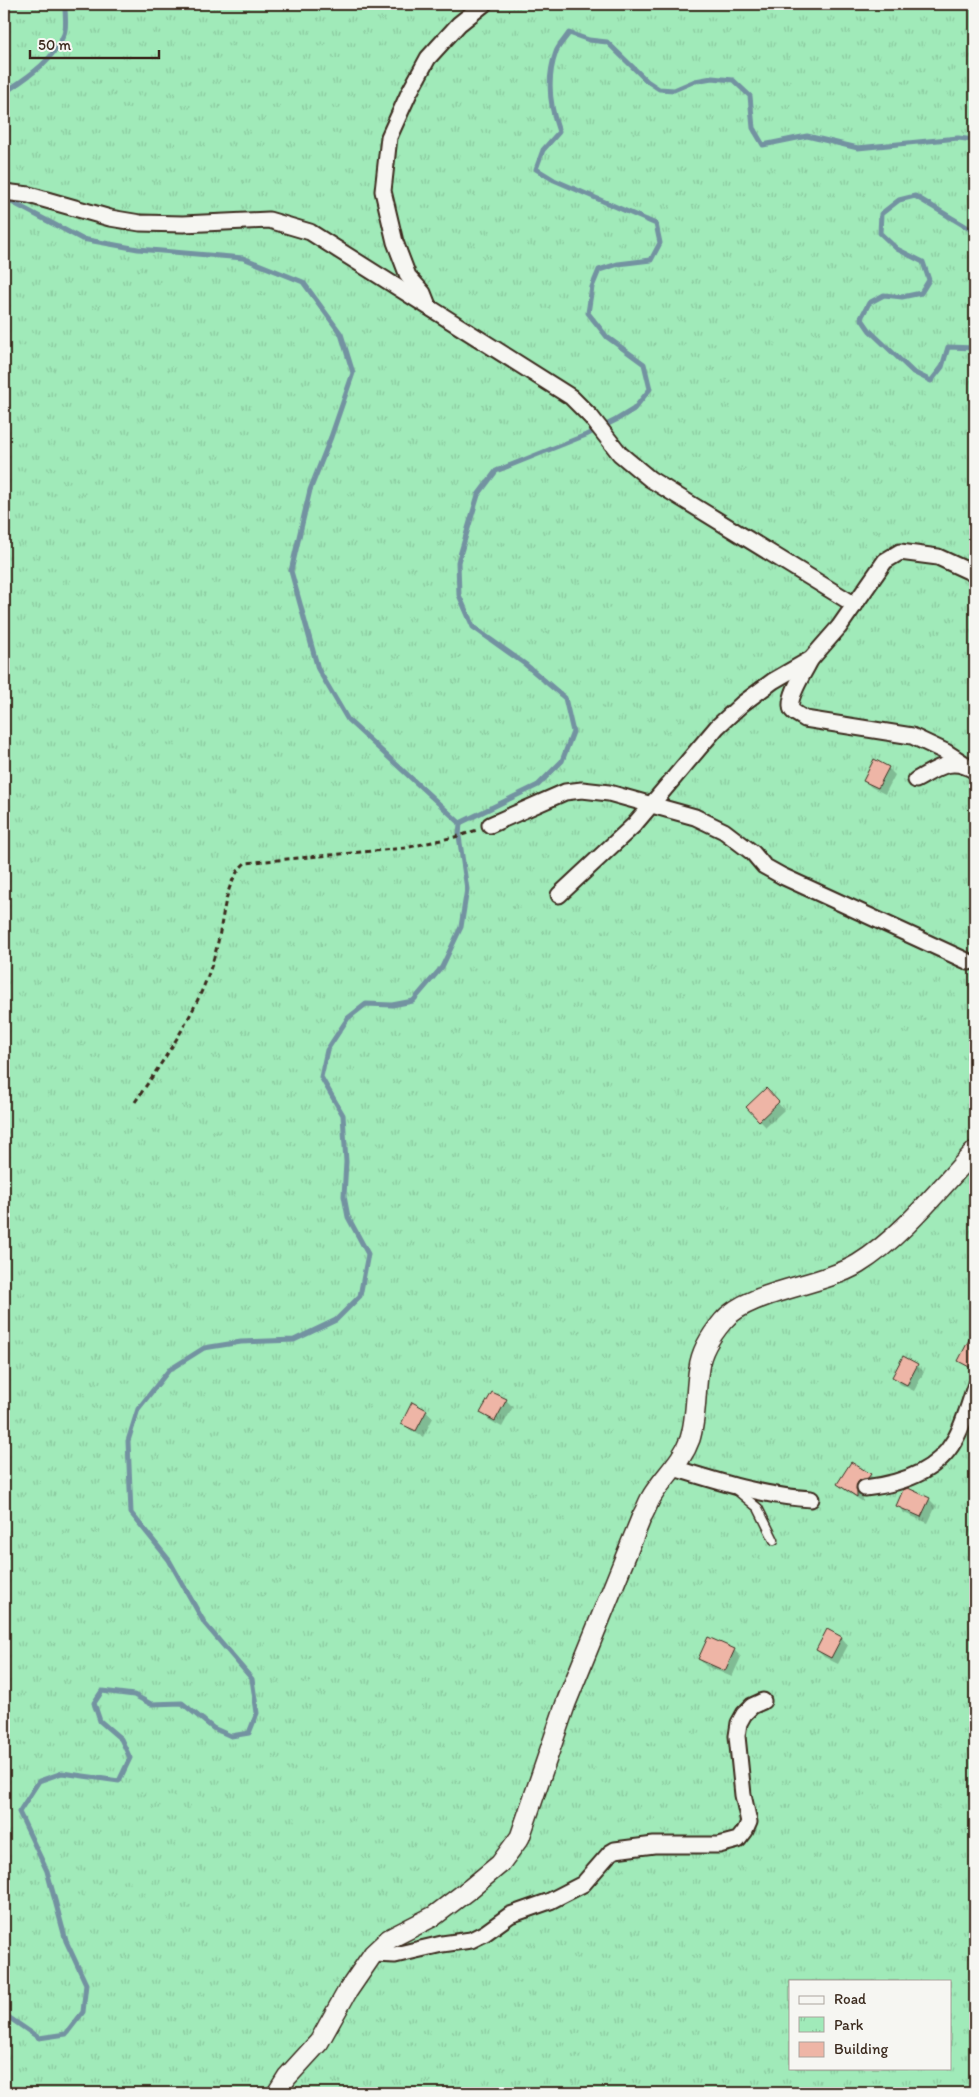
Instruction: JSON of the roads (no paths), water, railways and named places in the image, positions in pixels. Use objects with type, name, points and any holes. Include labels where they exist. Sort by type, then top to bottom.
[{"type":"street","points":[[429,307],[422,293],[408,276],[395,242],[384,191],[389,137],[409,93],[428,58],[459,24],[484,4]]},
{"type":"street","points":[[4,192],[29,195],[110,218],[140,223],[183,224],[270,220],[289,224],[310,232],[571,397],[591,417],[620,454],[650,479],[855,605]]},
{"type":"street","points":[[969,767],[912,736],[805,719],[791,708],[792,696],[812,659],[855,605],[885,561],[900,552],[938,557],[975,574]]},
{"type":"street","points":[[559,895],[634,825],[717,727],[742,704],[773,681],[812,659]]},
{"type":"street","points":[[916,780],[945,765],[969,767]]},
{"type":"street","points":[[490,825],[565,792],[582,790],[609,793],[651,804],[695,817],[724,831],[753,854],[764,866],[782,876],[969,962]]},
{"type":"street","points":[[277,2093],[287,2077],[319,2042],[346,1992],[373,1954],[390,1939],[434,1916],[470,1888],[500,1864],[520,1837],[566,1703],[621,1569],[653,1495],[680,1459],[690,1439],[699,1366],[707,1343],[724,1319],[751,1301],[830,1277],[857,1265],[882,1248],[975,1151]]},
{"type":"street","points":[[865,1488],[883,1486],[915,1476],[935,1464],[955,1440],[975,1387]]},
{"type":"street","points":[[674,1468],[747,1490],[779,1497],[811,1499]]},
{"type":"street","points":[[373,1954],[395,1955],[442,1944],[471,1940],[485,1933],[510,1915],[550,1901],[583,1884],[610,1853],[615,1850],[654,1845],[719,1845],[738,1840],[749,1822],[743,1795],[738,1736],[739,1724],[744,1714],[752,1706],[763,1701]]},
{"type":"lane","points":[[731,1485],[758,1508],[774,1540]]},
{"type":"waterway","points":[[4,93],[39,68],[54,52],[64,34],[66,24],[65,7],[60,4]]},
{"type":"waterway","points":[[460,823],[538,785],[562,761],[573,732],[565,698],[525,664],[473,627],[459,595],[458,562],[478,495],[496,471],[586,435],[616,420],[634,409],[650,389],[644,364],[607,337],[588,313],[592,287],[599,270],[618,264],[651,260],[660,243],[656,224],[554,180],[536,169],[543,150],[559,132],[551,103],[550,83],[553,62],[562,42],[569,33],[589,40],[607,42],[647,81],[659,89],[674,90],[695,81],[712,78],[733,80],[750,96],[753,128],[763,145],[807,136],[858,148],[958,138],[975,140]]},
{"type":"waterway","points":[[975,232],[915,196],[899,200],[881,214],[880,233],[897,249],[923,262],[929,280],[921,293],[902,297],[884,295],[869,303],[861,318],[870,331],[913,372],[931,381],[942,367],[948,347],[975,348]]},
{"type":"waterway","points":[[4,198],[82,239],[138,249],[243,258],[303,282],[341,334],[353,373],[310,490],[291,571],[318,669],[348,720],[460,823]]},
{"type":"waterway","points":[[4,2014],[39,2038],[66,2034],[83,2012],[86,1984],[66,1941],[47,1871],[19,1812],[39,1781],[62,1773],[119,1781],[130,1758],[121,1739],[100,1721],[94,1703],[102,1691],[134,1695],[151,1704],[182,1703],[213,1728],[231,1736],[249,1733],[257,1713],[252,1679],[205,1624],[169,1560],[131,1513],[128,1441],[138,1409],[169,1370],[204,1348],[241,1342],[294,1340],[336,1320],[360,1296],[368,1254],[348,1217],[344,1196],[346,1162],[343,1115],[321,1077],[327,1050],[348,1018],[366,1004],[392,1005],[413,1001],[442,967],[461,927],[467,889],[459,836],[460,823]]}]
